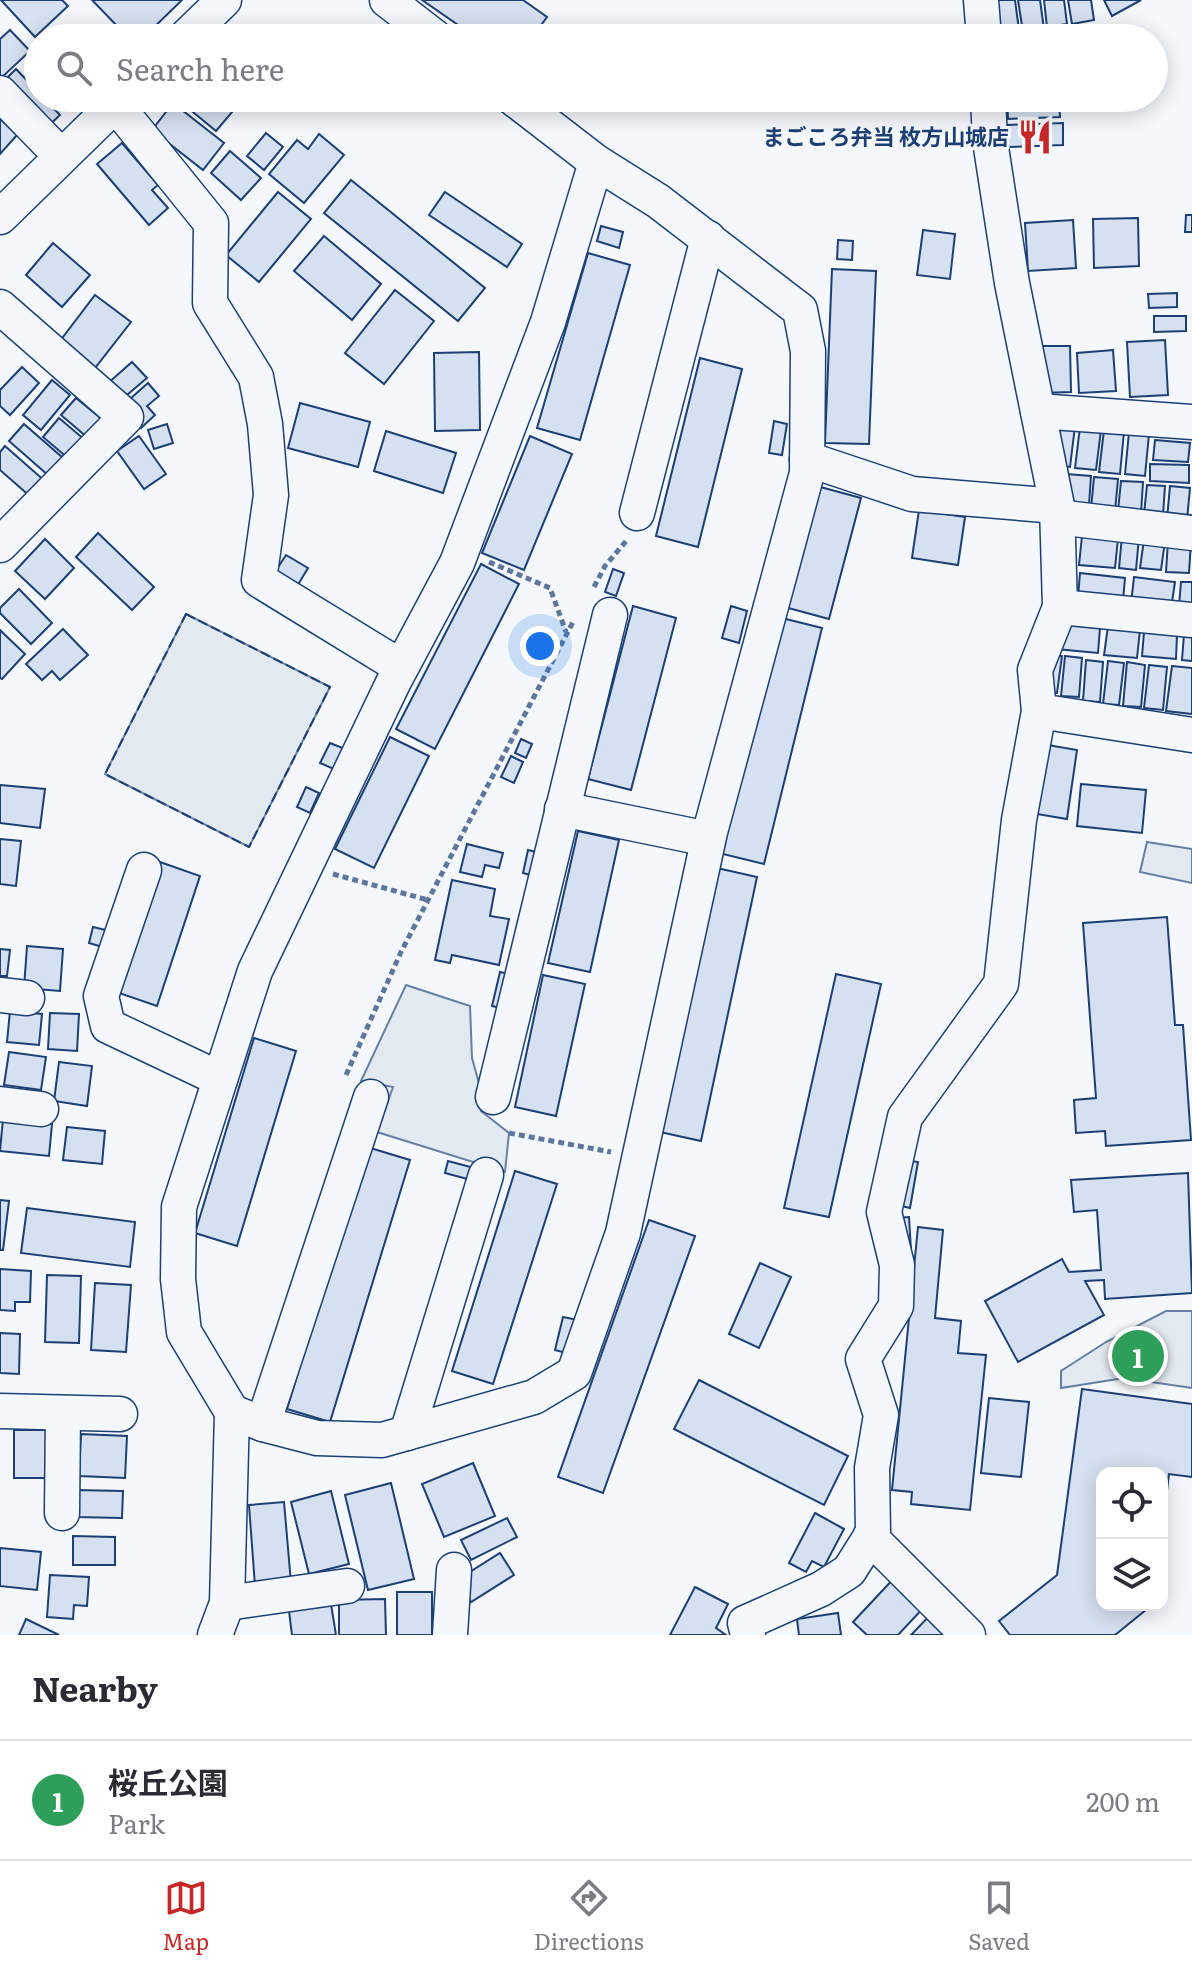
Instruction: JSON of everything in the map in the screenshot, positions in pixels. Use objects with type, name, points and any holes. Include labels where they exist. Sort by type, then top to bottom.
[{"type":"street","points":[[199,24],[224,0]]},
{"type":"street","points":[[387,0],[418,24]]},
{"type":"street","points":[[981,0],[983,24]]},
{"type":"street","points":[[0,93],[61,156]]},
{"type":"street","points":[[0,217],[107,112]]},
{"type":"street","points":[[127,112],[211,223],[210,303],[256,377],[265,424],[271,495],[259,580],[401,667]]},
{"type":"street","points":[[531,112],[596,162],[658,201],[800,310],[808,351],[807,473],[708,839],[623,1233],[574,1373],[534,1397],[382,1440],[317,1438],[248,1418],[184,1332],[178,1279],[179,1207],[255,971],[401,667],[462,551],[548,322],[596,162]]},
{"type":"street","points":[[748,1635],[745,1623],[821,1589],[849,1571],[873,1533],[872,1468],[881,1415],[863,1359],[896,1306],[897,1265],[884,1212],[905,1117],[1001,984],[1019,820],[1039,711],[1035,670],[1060,607],[1057,512],[1012,283],[990,141],[989,112]]},
{"type":"street","points":[[637,513],[708,238]]},
{"type":"street","points":[[0,307],[126,417],[0,545]]},
{"type":"street","points":[[1038,411],[1192,422]]},
{"type":"street","points":[[807,459],[912,494],[1192,533]]},
{"type":"street","points":[[493,1097],[562,809],[594,605]]},
{"type":"street","points":[[1060,607],[1192,620]]},
{"type":"street","points":[[1039,711],[1192,735]]},
{"type":"street","points":[[562,809],[708,839]]},
{"type":"street","points":[[144,870],[101,996],[108,1026],[220,1079]]},
{"type":"street","points":[[215,1635],[227,1603],[248,1418],[357,1090]]},
{"type":"street","points":[[0,1104],[41,1109]]},
{"type":"street","points":[[407,1433],[486,1175]]},
{"type":"street","points":[[0,1411],[120,1414]]},
{"type":"street","points":[[62,1513],[63,1413]]},
{"type":"street","points":[[870,1537],[968,1635]]},
{"type":"street","points":[[450,1635],[454,1570]]},
{"type":"street","points":[[227,1603],[347,1586]]},
{"type":"path","points":[[357,1090],[401,952],[566,634],[594,605],[605,566],[632,535],[637,513]]},
{"type":"path","points":[[462,551],[550,588],[566,634]]},
{"type":"path","points":[[306,864],[348,881],[428,900]]},
{"type":"path","points":[[509,1133],[639,1157]]},
{"type":"shaded area","points":[[186,614],[330,687],[249,847],[105,774]]},
{"type":"shaded area","points":[[1147,842],[1192,849],[1192,883],[1140,872]]},
{"type":"shaded area","points":[[406,985],[470,1006],[472,1058],[482,1094],[481,1111],[509,1133],[505,1172],[377,1132],[393,1087],[361,1081]]},
{"type":"shaded area","points":[[1166,1311],[1192,1311],[1192,1388],[1124,1378],[1061,1388],[1061,1371],[1106,1342]]},
{"type":"building","points":[[1,0],[62,0],[68,6],[49,24],[24,25]]},
{"type":"building","points":[[92,0],[182,0],[157,24],[115,24]]},
{"type":"building","points":[[422,0],[523,0],[547,17],[542,24],[457,24]]},
{"type":"building","points":[[995,0],[1015,0],[1018,24],[998,24]]},
{"type":"building","points":[[1018,0],[1040,0],[1043,24],[1022,24]]},
{"type":"building","points":[[1044,0],[1064,0],[1067,24],[1047,24]]},
{"type":"building","points":[[1068,0],[1091,0],[1094,20],[1072,24]]},
{"type":"building","points":[[1104,0],[1141,0],[1112,16]]},
{"type":"building","points":[[10,30],[24,45],[24,57],[0,79],[0,39]]},
{"type":"building","points":[[16,69],[24,77],[24,109],[1,84]]},
{"type":"building","points":[[27,112],[57,112],[60,115],[44,130]]},
{"type":"building","points":[[166,112],[184,112],[224,143],[203,170],[152,130]]},
{"type":"building","points":[[193,112],[232,112],[216,131]]},
{"type":"building","points":[[1008,112],[1060,112],[1060,117],[1008,119]]},
{"type":"building","points":[[0,119],[17,135],[0,154]]},
{"type":"building","points":[[1063,123],[1063,145],[1008,147],[1007,125]]},
{"type":"building","points":[[266,133],[283,147],[264,170],[247,156]]},
{"type":"building","points":[[319,134],[344,155],[304,203],[269,174],[297,140],[308,149]]},
{"type":"building","points":[[122,143],[158,185],[152,190],[168,208],[149,225],[97,164]]},
{"type":"building","points":[[230,151],[261,178],[241,200],[211,173]]},
{"type":"building","points":[[351,180],[485,288],[458,321],[324,213]]},
{"type":"building","points":[[278,192],[311,219],[259,282],[226,255]]},
{"type":"building","points":[[445,192],[522,244],[507,267],[429,215]]},
{"type":"building","points":[[1186,215],[1192,215],[1192,232],[1185,232]]},
{"type":"building","points":[[1138,218],[1139,266],[1094,268],[1093,219]]},
{"type":"building","points":[[1073,220],[1076,268],[1028,271],[1025,223]]},
{"type":"building","points":[[601,226],[623,232],[619,248],[597,241]]},
{"type":"building","points":[[923,230],[955,234],[950,279],[917,275]]},
{"type":"building","points":[[324,236],[381,284],[352,320],[294,271]]},
{"type":"building","points":[[838,240],[853,241],[852,260],[837,259]]},
{"type":"building","points":[[53,243],[90,275],[62,307],[26,275]]},
{"type":"building","points":[[588,253],[630,265],[580,440],[537,428]]},
{"type":"building","points":[[832,269],[876,271],[869,444],[825,443]]},
{"type":"building","points":[[395,290],[434,321],[384,384],[345,353]]},
{"type":"building","points":[[1177,293],[1177,307],[1149,308],[1148,294]]},
{"type":"building","points":[[95,295],[131,322],[95,368],[60,341]]},
{"type":"building","points":[[1154,316],[1186,316],[1186,331],[1154,332]]},
{"type":"building","points":[[1165,340],[1168,395],[1130,397],[1127,342]]},
{"type":"building","points":[[1040,346],[1070,346],[1071,392],[1040,393]]},
{"type":"building","points":[[1113,350],[1116,391],[1079,393],[1077,353]]},
{"type":"building","points":[[479,352],[480,430],[435,431],[434,353]]},
{"type":"building","points":[[700,358],[742,369],[698,547],[656,536]]},
{"type":"building","points":[[132,362],[147,378],[121,400],[107,384]]},
{"type":"building","points":[[22,367],[39,383],[10,415],[0,406],[0,390]]},
{"type":"building","points":[[52,380],[70,395],[41,430],[23,415]]},
{"type":"building","points":[[148,383],[159,396],[147,406],[155,415],[141,428],[122,406]]},
{"type":"building","points":[[76,398],[103,420],[88,438],[61,415]]},
{"type":"building","points":[[300,403],[370,422],[358,467],[288,448]]},
{"type":"building","points":[[59,418],[85,440],[69,459],[43,437]]},
{"type":"building","points":[[774,421],[787,424],[782,455],[769,453]]},
{"type":"building","points":[[24,424],[63,458],[49,476],[9,441]]},
{"type":"building","points":[[167,424],[173,443],[154,449],[148,430]]},
{"type":"building","points":[[1056,424],[1075,426],[1070,467],[1052,465]]},
{"type":"building","points":[[1080,427],[1101,430],[1096,470],[1075,468]]},
{"type":"building","points":[[1104,430],[1124,432],[1120,474],[1099,472]]},
{"type":"building","points":[[386,431],[456,453],[443,493],[374,471]]},
{"type":"building","points":[[1129,432],[1149,434],[1145,476],[1125,474]]},
{"type":"building","points":[[139,436],[166,474],[144,489],[117,451]]},
{"type":"building","points":[[530,436],[572,454],[524,570],[482,553]]},
{"type":"building","points":[[1155,440],[1190,443],[1188,462],[1153,460]]},
{"type":"building","points":[[5,446],[46,482],[32,498],[0,470],[0,452]]},
{"type":"building","points":[[1150,464],[1189,465],[1189,483],[1150,481]]},
{"type":"building","points":[[1066,474],[1091,476],[1089,505],[1063,503]]},
{"type":"building","points":[[1094,477],[1118,479],[1115,511],[1091,509]]},
{"type":"building","points":[[1121,481],[1143,482],[1141,513],[1118,511]]},
{"type":"building","points":[[813,485],[861,498],[829,619],[781,606]]},
{"type":"building","points":[[1147,485],[1165,486],[1163,515],[1144,514]]},
{"type":"building","points":[[1170,486],[1190,488],[1187,520],[1167,519]]},
{"type":"building","points":[[919,510],[965,517],[958,565],[912,558]]},
{"type":"building","points":[[98,533],[154,587],[132,610],[76,557]]},
{"type":"building","points":[[1082,536],[1118,539],[1115,568],[1079,565]]},
{"type":"building","points":[[1122,536],[1139,537],[1136,570],[1119,568]]},
{"type":"building","points":[[45,539],[74,568],[45,599],[15,571]]},
{"type":"building","points":[[1144,539],[1165,541],[1161,570],[1140,568]]},
{"type":"building","points":[[1168,541],[1191,542],[1189,573],[1166,572]]},
{"type":"building","points":[[286,555],[308,568],[296,588],[273,575]]},
{"type":"building","points":[[481,564],[519,584],[435,749],[396,729]]},
{"type":"building","points":[[613,569],[624,573],[616,596],[605,592]]},
{"type":"building","points":[[1080,573],[1125,578],[1123,601],[1078,597]]},
{"type":"building","points":[[1134,577],[1175,582],[1171,609],[1131,604]]},
{"type":"building","points":[[1181,582],[1192,582],[1192,607],[1179,606]]},
{"type":"building","points":[[19,589],[52,623],[31,644],[0,613],[0,608]]},
{"type":"building","points":[[633,606],[676,618],[631,790],[588,779]]},
{"type":"building","points":[[731,606],[747,611],[739,643],[722,638]]},
{"type":"building","points":[[778,617],[822,628],[764,864],[719,853]]},
{"type":"building","points":[[1058,624],[1100,628],[1098,653],[1056,649]]},
{"type":"building","points":[[1108,626],[1140,630],[1137,658],[1104,655]]},
{"type":"building","points":[[63,629],[88,655],[60,680],[52,671],[42,680],[26,664]]},
{"type":"building","points":[[0,630],[25,654],[2,679],[0,678]]},
{"type":"building","points":[[1144,632],[1177,635],[1176,659],[1142,656]]},
{"type":"building","points":[[1184,634],[1192,635],[1192,661],[1182,660]]},
{"type":"building","points":[[1046,654],[1062,656],[1057,693],[1042,692]]},
{"type":"building","points":[[1065,656],[1082,658],[1079,697],[1061,696]]},
{"type":"building","points":[[1086,660],[1103,662],[1100,702],[1083,701]]},
{"type":"building","points":[[1108,661],[1124,663],[1119,705],[1103,704]]},
{"type":"building","points":[[1127,662],[1145,665],[1141,707],[1123,706]]},
{"type":"building","points":[[1149,665],[1167,667],[1163,710],[1144,708]]},
{"type":"building","points":[[1172,666],[1192,668],[1192,714],[1166,711]]},
{"type":"building","points":[[390,737],[429,756],[374,868],[335,849]]},
{"type":"building","points":[[521,739],[532,744],[526,758],[515,753]]},
{"type":"building","points":[[330,743],[345,749],[336,770],[320,763]]},
{"type":"building","points":[[1042,744],[1077,750],[1067,819],[1031,813]]},
{"type":"building","points":[[511,756],[523,762],[514,783],[501,777]]},
{"type":"building","points":[[1081,784],[1146,790],[1142,833],[1077,826]]},
{"type":"building","points":[[0,785],[45,789],[40,828],[0,823]]},
{"type":"building","points":[[306,787],[319,793],[310,813],[297,807]]},
{"type":"building","points":[[578,831],[619,840],[590,972],[548,963]]},
{"type":"building","points":[[0,839],[21,841],[16,886],[0,884]]},
{"type":"building","points":[[467,844],[503,853],[499,868],[485,865],[482,877],[460,872]]},
{"type":"building","points":[[528,850],[540,853],[534,876],[523,873]]},
{"type":"building","points":[[160,862],[200,876],[157,1006],[116,992]]},
{"type":"building","points":[[717,868],[757,877],[701,1141],[660,1132]]},
{"type":"building","points":[[452,880],[495,889],[490,916],[509,919],[499,965],[452,955],[450,963],[435,960]]},
{"type":"building","points":[[1167,917],[1175,1025],[1183,1025],[1191,1140],[1106,1146],[1105,1131],[1076,1133],[1074,1100],[1096,1098],[1083,923]]},
{"type":"building","points":[[93,927],[110,931],[106,948],[89,943]]},
{"type":"building","points":[[27,946],[63,949],[60,991],[24,988]]},
{"type":"building","points":[[0,949],[10,950],[7,976],[0,976]]},
{"type":"building","points":[[500,972],[513,975],[505,1009],[492,1006]]},
{"type":"building","points":[[836,974],[881,984],[829,1217],[784,1208]]},
{"type":"building","points":[[543,975],[585,984],[556,1116],[515,1107]]},
{"type":"building","points":[[10,1011],[42,1014],[39,1045],[7,1042]]},
{"type":"building","points":[[50,1013],[79,1014],[77,1051],[48,1049]]},
{"type":"building","points":[[254,1038],[296,1051],[237,1246],[195,1233]]},
{"type":"building","points":[[9,1052],[46,1057],[41,1090],[4,1085]]},
{"type":"building","points":[[59,1062],[92,1066],[87,1106],[54,1101]]},
{"type":"building","points":[[3,1119],[52,1124],[49,1156],[0,1151]]},
{"type":"building","points":[[67,1127],[105,1131],[102,1164],[63,1160]]},
{"type":"building","points":[[367,1147],[410,1160],[330,1422],[287,1409]]},
{"type":"building","points":[[904,1160],[918,1162],[910,1208],[897,1205]]},
{"type":"building","points":[[448,1161],[478,1169],[475,1181],[445,1173]]},
{"type":"building","points":[[515,1171],[557,1184],[493,1384],[452,1371]]},
{"type":"building","points":[[1188,1173],[1192,1293],[1105,1299],[1104,1280],[1085,1281],[1104,1315],[1018,1362],[985,1301],[1062,1259],[1069,1272],[1101,1270],[1097,1210],[1074,1212],[1071,1180]]},
{"type":"building","points":[[0,1200],[9,1201],[3,1250],[0,1250]]},
{"type":"building","points":[[27,1208],[135,1222],[130,1267],[21,1253]]},
{"type":"building","points":[[909,1217],[911,1250],[898,1251],[896,1218]]},
{"type":"building","points":[[649,1220],[695,1236],[603,1493],[558,1477]]},
{"type":"building","points":[[918,1227],[943,1230],[935,1318],[961,1321],[958,1353],[986,1355],[970,1510],[911,1504],[912,1492],[892,1490]]},
{"type":"building","points":[[760,1263],[791,1277],[759,1348],[729,1334]]},
{"type":"building","points":[[0,1269],[31,1271],[30,1302],[15,1302],[15,1311],[0,1310]]},
{"type":"building","points":[[47,1275],[81,1276],[79,1343],[45,1342]]},
{"type":"building","points":[[95,1283],[131,1285],[126,1352],[91,1350]]},
{"type":"building","points":[[563,1317],[578,1320],[570,1354],[555,1350]]},
{"type":"building","points":[[0,1333],[20,1334],[19,1374],[0,1373]]},
{"type":"building","points":[[699,1380],[848,1456],[824,1505],[674,1429]]},
{"type":"building","points":[[1082,1389],[1192,1404],[1192,1477],[1169,1474],[1168,1482],[1168,1467],[1096,1467],[1096,1611],[1145,1611],[1115,1635],[1010,1635],[999,1621],[1057,1575]]},
{"type":"building","points":[[989,1398],[1029,1402],[1021,1477],[981,1473]]},
{"type":"building","points":[[14,1430],[48,1430],[48,1478],[14,1478]]},
{"type":"building","points":[[81,1434],[127,1436],[125,1478],[79,1476]]},
{"type":"building","points":[[473,1463],[495,1516],[444,1537],[422,1484]]},
{"type":"building","points":[[391,1483],[414,1579],[368,1590],[345,1495]]},
{"type":"building","points":[[76,1490],[123,1491],[122,1518],[75,1517]]},
{"type":"building","points":[[331,1491],[349,1564],[309,1574],[291,1502]]},
{"type":"building","points":[[284,1502],[291,1583],[255,1586],[249,1505]]},
{"type":"building","points":[[815,1513],[844,1529],[824,1567],[812,1561],[806,1572],[789,1563]]},
{"type":"building","points":[[507,1518],[517,1537],[471,1560],[461,1540]]},
{"type":"building","points":[[73,1536],[115,1537],[115,1565],[73,1565]]},
{"type":"building","points":[[0,1548],[41,1552],[37,1590],[0,1586]]},
{"type":"building","points":[[500,1553],[514,1575],[471,1602],[457,1580]]},
{"type":"building","points":[[50,1575],[89,1577],[87,1606],[74,1605],[73,1619],[47,1617]]},
{"type":"building","points":[[897,1575],[927,1604],[898,1635],[867,1635],[853,1622]]},
{"type":"building","points":[[695,1587],[728,1604],[716,1628],[726,1635],[670,1635]]},
{"type":"building","points":[[397,1592],[432,1592],[432,1635],[397,1635]]},
{"type":"building","points":[[385,1599],[386,1635],[339,1635],[339,1600]]},
{"type":"building","points":[[331,1604],[336,1635],[292,1635],[289,1611]]},
{"type":"building","points":[[935,1610],[953,1635],[911,1635]]},
{"type":"building","points":[[838,1613],[841,1635],[799,1635],[797,1619]]},
{"type":"building","points":[[26,1619],[59,1635],[19,1635]]},
{"type":"fence","points":[[186,614],[330,687],[249,847],[105,774],[186,614]]},
{"type":"place","name":"まごころ弁当 枚方山城店","points":[[1035,137]]},
{"type":"place","name":"桜丘公園","points":[[1138,1356]]}]
